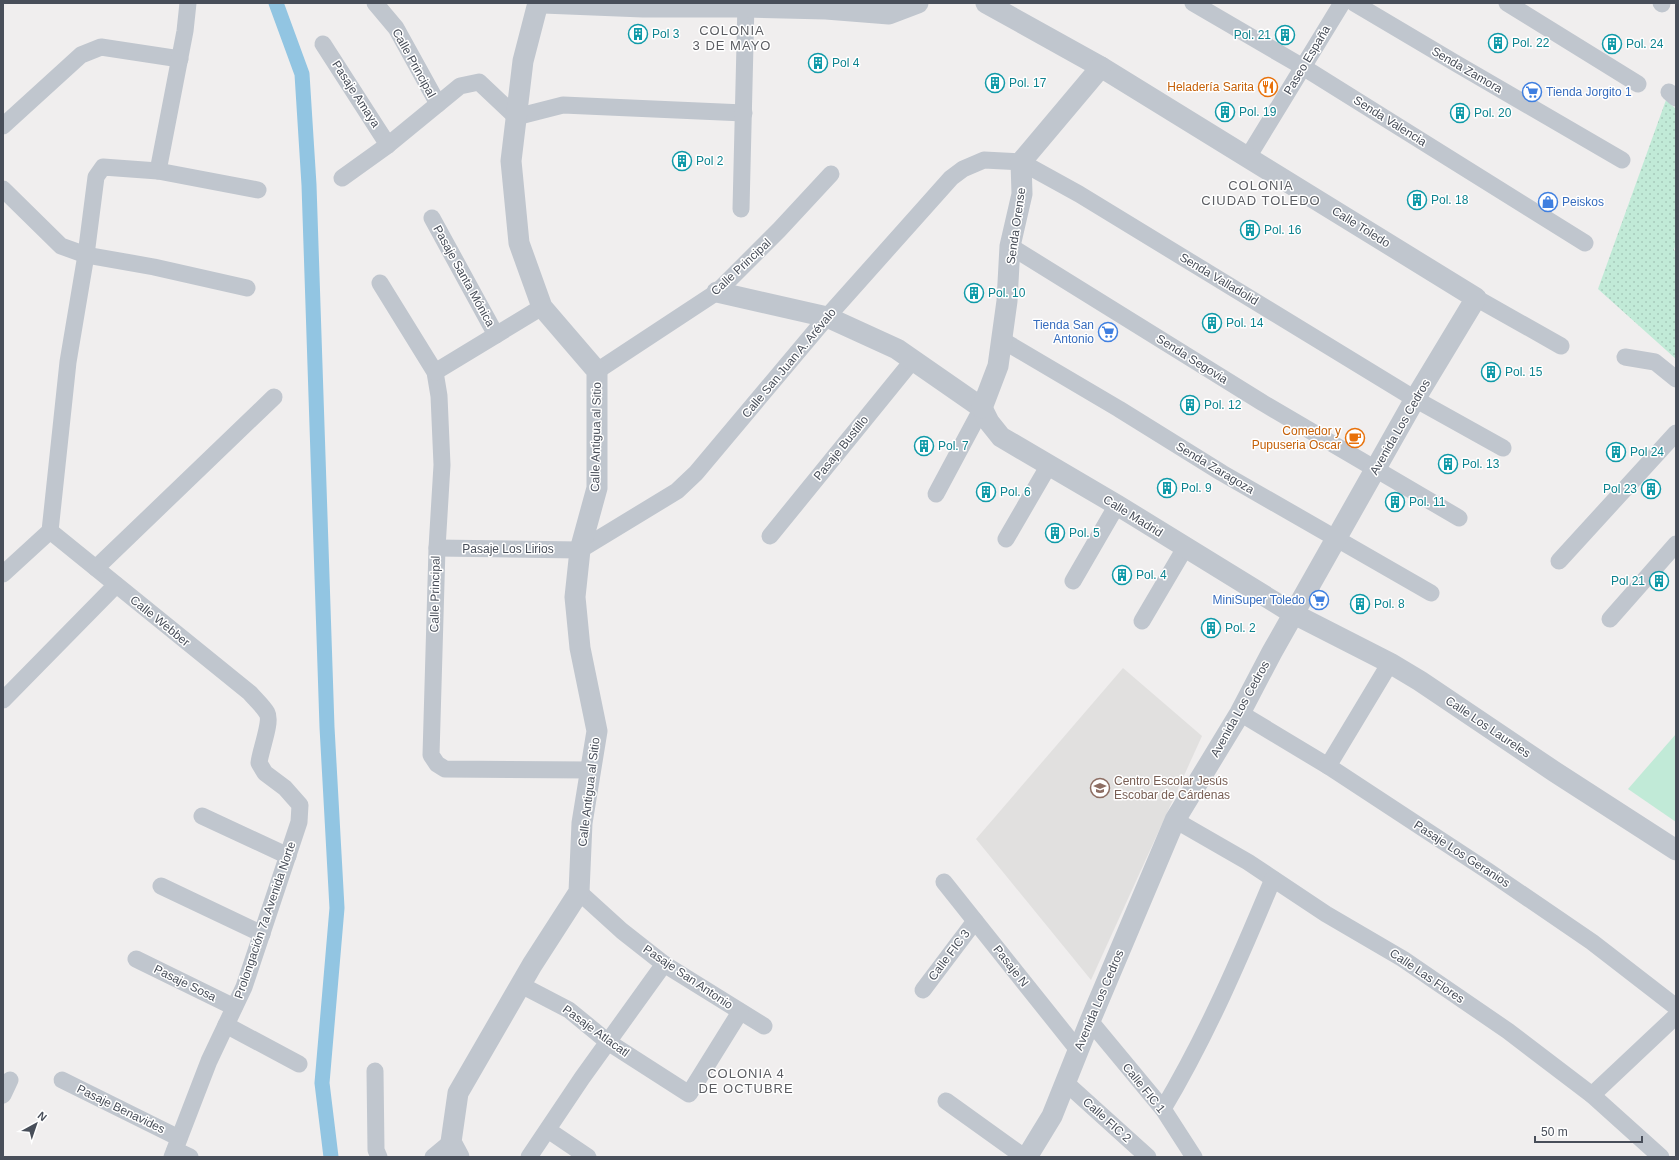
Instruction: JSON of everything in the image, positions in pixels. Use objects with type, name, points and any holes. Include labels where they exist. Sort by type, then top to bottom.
[{"type":"street","points":[[158,171],[185,31],[188,3]]},
{"type":"street","name":"Calle Principal","points":[[375,3],[396,28],[438,104]]},
{"type":"street","points":[[538,3],[523,61],[511,161],[519,243],[542,307],[597,371]]},
{"type":"street","points":[[543,3],[643,7],[746,5],[889,14],[918,3]]},
{"type":"street","name":"Calle Toledo","points":[[986,3],[1101,67],[1476,298],[1561,346]]},
{"type":"street","name":"Senda Valencia","points":[[1193,3],[1303,67],[1585,243]]},
{"type":"street","name":"Paseo España","points":[[1248,157],[1342,3]]},
{"type":"street","name":"Senda Zamora","points":[[1354,3],[1622,160]]},
{"type":"street","points":[[1507,3],[1638,84]]},
{"type":"street","points":[[741,209],[746,5]]},
{"type":"street","name":"Pasaje Amaya","points":[[323,44],[388,145]]},
{"type":"street","points":[[3,126],[81,55],[94,49],[102,47],[180,59]]},
{"type":"street","points":[[1021,162],[1101,67]]},
{"type":"street","points":[[342,178],[388,145],[460,86],[479,82],[516,117]]},
{"type":"street","points":[[516,117],[563,105],[744,113]]},
{"type":"street","name":"Calle San Juan A. Arévalo","points":[[580,550],[677,490],[696,473],[827,317],[951,178],[963,169],[984,160],[1021,162]]},
{"type":"street","name":"Senda Orense","points":[[936,494],[982,408],[998,366],[1007,300],[1010,246],[1022,194],[1021,162]]},
{"type":"street","name":"Senda Valladolid","points":[[1021,162],[1078,194],[1415,398],[1503,448]]},
{"type":"street","points":[[3,574],[50,531],[68,362],[86,254],[96,177],[103,167],[158,171],[258,190]]},
{"type":"street","name":"Calle Principal","points":[[597,371],[717,292],[780,230],[831,174]]},
{"type":"street","points":[[3,189],[62,246],[86,254],[154,267],[247,288]]},
{"type":"street","name":"Pasaje Santa Mónica","points":[[432,218],[496,335]]},
{"type":"street","name":"Senda Segovia","points":[[1010,246],[1263,403],[1459,518]]},
{"type":"street","name":"Calle Principal","points":[[380,283],[434,372],[439,396],[442,465],[437,548],[431,755],[437,764],[445,769],[591,770]]},
{"type":"street","points":[[717,292],[827,317],[897,349],[982,408]]},
{"type":"street","name":"Avenida Los Cedros","points":[[1025,1157],[1052,1116],[1078,1050],[1175,820],[1240,713],[1272,652],[1415,398],[1476,298]]},
{"type":"street","points":[[434,372],[542,307]]},
{"type":"street","name":"Senda Zaragoza","points":[[1002,340],[1335,539],[1431,593]]},
{"type":"street","points":[[1626,357],[1655,362],[1676,379]]},
{"type":"street","name":"Pasaje Bustillo","points":[[770,536],[913,360]]},
{"type":"street","name":"Calle Antigua al Sitio","points":[[455,1149],[458,1093],[521,985],[579,892],[582,823],[597,731],[580,648],[575,597],[580,550],[598,488],[597,371]]},
{"type":"street","points":[[96,568],[274,397]]},
{"type":"street","name":"Calle Madrid","points":[[982,408],[989,422],[1001,437],[1117,505],[1294,614]]},
{"type":"street","points":[[1559,561],[1676,433]]},
{"type":"street","points":[[1006,539],[1049,465]]},
{"type":"street","points":[[1073,581],[1117,505]]},
{"type":"street","name":"Calle Webber","points":[[50,531],[250,693],[267,714]]},
{"type":"street","points":[[1610,619],[1676,544]]},
{"type":"street","name":"Pasaje Los Lirios","points":[[437,548],[580,550]]},
{"type":"street","points":[[1142,621],[1185,548]]},
{"type":"street","points":[[3,700],[116,585]]},
{"type":"street","name":"Calle Los Laureles","points":[[1294,614],[1390,663],[1420,681],[1555,772],[1676,850]]},
{"type":"street","points":[[1328,766],[1390,663]]},
{"type":"street","name":"Pasaje Los Geranios","points":[[1240,713],[1328,766],[1488,871],[1592,942],[1676,1007]]},
{"type":"street","name":"Prolongación 7a Avenida Norte","points":[[179,1150],[209,1061],[244,987],[299,822],[300,805],[285,788],[265,773],[259,763],[261,749],[269,724],[267,714]]},
{"type":"street","points":[[202,816],[288,856]]},
{"type":"street","name":"Calle Las Flores","points":[[1175,820],[1248,862],[1326,914],[1403,959],[1508,1031],[1592,1095],[1661,1157]]},
{"type":"street","points":[[1163,1109],[1185,1071],[1229,984],[1273,879]]},
{"type":"street","name":"Pasaje N","points":[[944,882],[1078,1050]]},
{"type":"street","points":[[162,886],[262,934]]},
{"type":"street","name":"Pasaje San Antonio","points":[[579,892],[622,931],[664,964],[764,1026]]},
{"type":"street","name":"Calle FIC 3","points":[[923,990],[975,921]]},
{"type":"street","name":"Pasaje Sosa","points":[[136,959],[234,1007]]},
{"type":"street","points":[[529,1157],[664,964]]},
{"type":"street","name":"Pasaje Atlacatl","points":[[521,985],[569,1010],[608,1042],[689,1094],[740,1012]]},
{"type":"street","points":[[1592,1095],[1676,1016]]},
{"type":"street","name":"Calle FIC 1","points":[[1090,1022],[1163,1109],[1194,1157]]},
{"type":"street","points":[[226,1025],[299,1064]]},
{"type":"street","points":[[375,1072],[376,1150],[380,1157]]},
{"type":"street","name":"Pasaje Benavides","points":[[62,1080],[179,1150]]},
{"type":"street","name":"Calle FIC 2","points":[[1066,1083],[1148,1157]]},
{"type":"street","points":[[946,1101],[1025,1157]]},
{"type":"street","points":[[548,1130],[588,1157]]},
{"type":"street","points":[[433,1157],[455,1149]]},
{"type":"shaded area","name":"Centro Escolar Jesús Escobar de Cárdenas","points":[[1123,668],[1202,736],[1091,980],[976,839]]},
{"type":"green space","points":[[1666,100],[1676,109],[1676,243],[1674,250],[1676,252],[1676,359],[1598,289]]},
{"type":"green space","points":[[1676,734],[1676,822],[1628,789]]},
{"type":"waterway","points":[[276,3],[302,74],[309,185],[327,727],[337,908],[322,1083],[331,1157]]},
{"type":"place","name":"Pol 3","points":[[638,34]]},
{"type":"place","name":"Pol. 21","points":[[1285,35]]},
{"type":"place","name":"Pol. 22","points":[[1498,43]]},
{"type":"place","name":"Pol. 24","points":[[1612,44]]},
{"type":"place","name":"Pol 4","points":[[818,63]]},
{"type":"place","name":"Pol. 17","points":[[995,83]]},
{"type":"place","name":"Heladería Sarita","points":[[1268,87]]},
{"type":"place","name":"Tienda Jorgito 1","points":[[1532,92]]},
{"type":"place","name":"Pol. 19","points":[[1225,112]]},
{"type":"place","name":"Pol. 20","points":[[1460,113]]},
{"type":"place","name":"Pol 2","points":[[682,161]]},
{"type":"place","name":"Pol. 18","points":[[1417,200]]},
{"type":"place","name":"Peiskos","points":[[1548,202]]},
{"type":"place","name":"Pol. 16","points":[[1250,230]]},
{"type":"place","name":"Pol. 10","points":[[974,293]]},
{"type":"place","name":"Pol. 14","points":[[1212,323]]},
{"type":"place","name":"Tienda San Antonio","points":[[1108,332]]},
{"type":"place","name":"Pol. 15","points":[[1491,372]]},
{"type":"place","name":"Pol. 12","points":[[1190,405]]},
{"type":"place","name":"Comedor y Pupuseria Oscar","points":[[1355,438]]},
{"type":"place","name":"Pol. 7","points":[[924,446]]},
{"type":"place","name":"Pol 24","points":[[1616,452]]},
{"type":"place","name":"Pol. 13","points":[[1448,464]]},
{"type":"place","name":"Pol. 9","points":[[1167,488]]},
{"type":"place","name":"Pol 23","points":[[1651,489]]},
{"type":"place","name":"Pol. 6","points":[[986,492]]},
{"type":"place","name":"Pol. 11","points":[[1395,502]]},
{"type":"place","name":"Pol. 5","points":[[1055,533]]},
{"type":"place","name":"Pol. 4","points":[[1122,575]]},
{"type":"place","name":"Pol 21","points":[[1659,581]]},
{"type":"place","name":"MiniSuper Toledo","points":[[1319,600]]},
{"type":"place","name":"Pol. 8","points":[[1360,604]]},
{"type":"place","name":"Pol. 2","points":[[1211,628]]},
{"type":"place","name":"Centro Escolar Jesús Escobar de Cárdenas","points":[[1100,788]]},
{"type":"district","name":"COLONIA 3 DE MAYO","points":[[732,38]]},
{"type":"district","name":"COLONIA CIUDAD TOLEDO","points":[[1261,192]]},
{"type":"district","name":"COLONIA 4 DE OCTUBRE","points":[[746,1080]]}]
